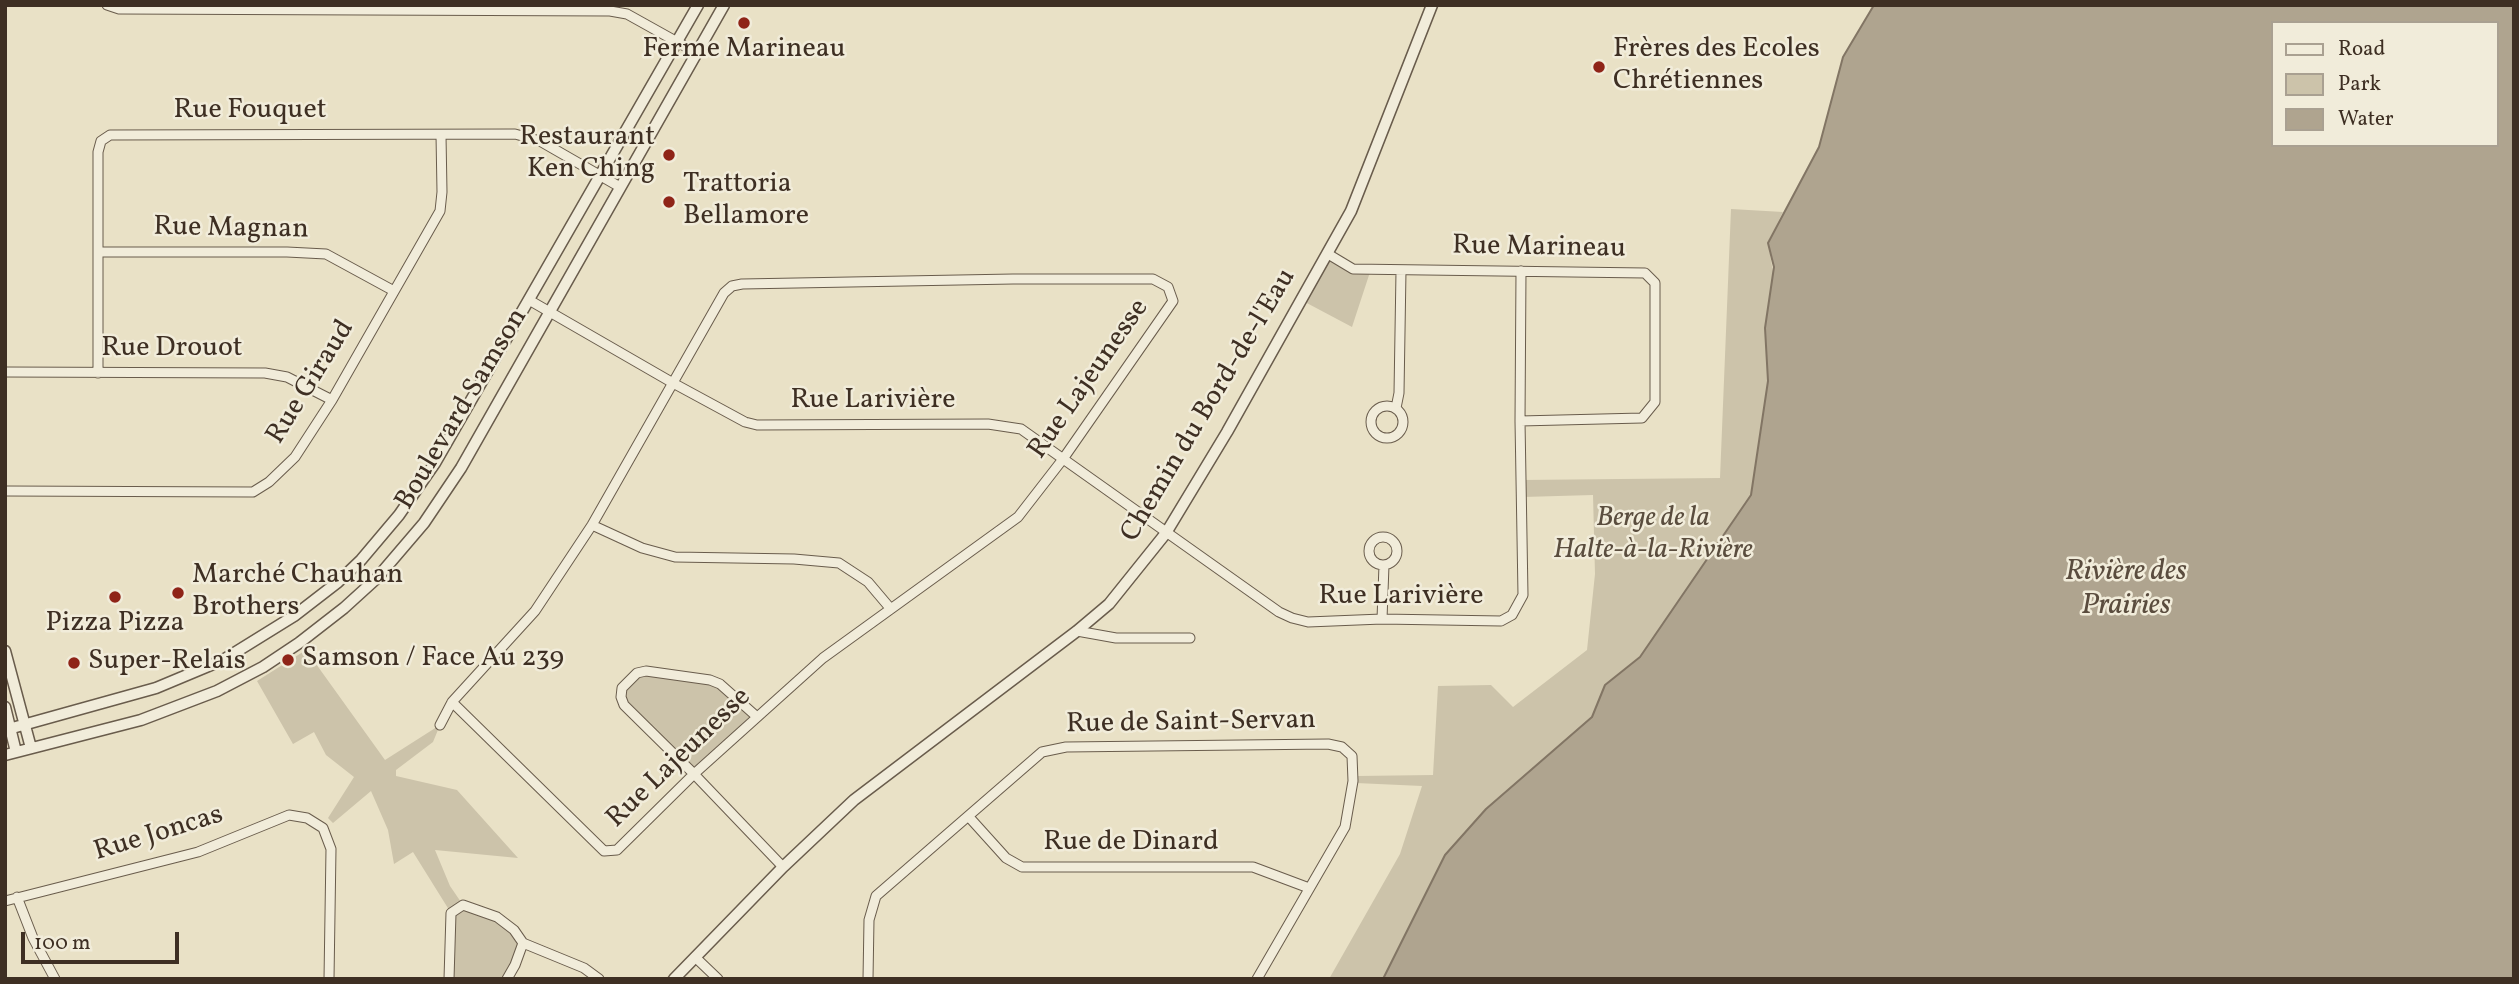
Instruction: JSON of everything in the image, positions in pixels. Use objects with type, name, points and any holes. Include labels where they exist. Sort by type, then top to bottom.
[{"type":"street","points":[[107,5],[119,9],[610,10],[627,14],[697,53]]},
{"type":"street","name":"Boulevard Samson","points":[[8,729],[136,695],[196,673],[260,639],[323,594],[369,551],[408,504],[452,435],[698,5]]},
{"type":"street","name":"Boulevard Samson","points":[[11,754],[148,717],[217,691],[283,654],[344,608],[395,559],[441,499],[724,5]]},
{"type":"street","name":"Chemin du Bord-de-l'Eau","points":[[674,979],[783,867],[854,800],[1109,604],[1166,533],[1328,254],[1356,198],[1432,5]]},
{"type":"street","name":"Rue Fouquet","points":[[98,373],[99,147],[101,141],[110,135],[525,135],[620,187]]},
{"type":"street","name":"Rue Giraud","points":[[5,491],[253,492],[269,482],[295,457],[332,400],[440,211],[441,135]]},
{"type":"street","name":"Rue Magnan","points":[[99,252],[326,254],[394,290]]},
{"type":"street","name":"Rue Marineau","points":[[1328,254],[1353,269],[1645,273],[1655,283],[1655,389],[1654,402],[1642,418],[1520,421]]},
{"type":"street","points":[[1396,408],[1399,393],[1401,271]]},
{"type":"street","name":"Rue Larivière","points":[[529,300],[734,417],[757,425],[988,424],[1021,429],[1279,612],[1292,618],[1308,622],[1382,619],[1501,621],[1512,615],[1523,595],[1521,271]]},
{"type":"street","name":"Rue Lajeunesse","points":[[440,725],[453,702],[535,611],[592,525],[724,293],[732,286],[1153,279],[1168,287],[1173,301],[1063,459],[1018,517],[823,658],[756,716],[617,850],[604,851],[453,702]]},
{"type":"street","name":"Rue Drouot","points":[[5,372],[265,373],[287,377],[332,400]]},
{"type":"street","points":[[592,525],[642,548],[674,556],[839,563],[868,582],[890,608]]},
{"type":"street","points":[[1382,619],[1384,565]]},
{"type":"street","points":[[1077,631],[1115,638],[1190,638]]},
{"type":"street","points":[[5,651],[31,748]]},
{"type":"street","points":[[756,716],[720,684],[710,680],[646,671],[637,673],[622,688],[624,705],[783,867]]},
{"type":"street","points":[[5,707],[11,754]]},
{"type":"street","name":"Rue de Saint-Servan","points":[[868,979],[869,920],[876,896],[1042,752],[1066,747],[1328,744],[1342,747],[1352,756],[1353,781],[1345,827],[1257,979]]},
{"type":"street","name":"Rue Joncas","points":[[5,901],[198,852],[289,815],[307,818],[323,828],[331,849],[329,979]]},
{"type":"street","name":"Rue de Dinard","points":[[969,817],[1006,858],[1022,867],[1253,867],[1309,888]]},
{"type":"street","points":[[17,897],[33,938],[55,979]]},
{"type":"street","points":[[449,979],[451,913],[463,905],[497,917],[514,930],[523,943],[584,968],[598,979]]},
{"type":"street","points":[[507,979],[523,943]]},
{"type":"street","points":[[695,957],[718,979]]},
{"type":"green space","name":"Berge de la Halte-à-la-Rivière","points":[[1731,209],[1783,212],[1768,242],[1773,272],[1765,328],[1768,381],[1751,495],[1640,657],[1605,685],[1592,717],[1486,809],[1404,937],[1383,979],[1329,979],[1400,854],[1422,786],[1356,783],[1358,776],[1433,775],[1438,686],[1491,685],[1513,707],[1587,650],[1595,574],[1593,495],[1523,497],[1522,480],[1720,478]]},
{"type":"green space","points":[[1328,254],[1353,269],[1371,269],[1352,327],[1303,301]]},
{"type":"green space","points":[[306,650],[385,760],[440,725],[433,742],[396,770],[396,776],[457,790],[518,858],[435,850],[450,886],[463,905],[497,917],[523,943],[507,979],[449,979],[451,913],[413,852],[394,864],[388,830],[371,791],[333,823],[328,818],[354,777],[326,755],[314,732],[293,744],[257,681]]},
{"type":"green space","points":[[637,673],[710,680],[756,716],[694,774],[624,705],[622,688]]},
{"type":"water","name":"Rivière des Prairies","points":[[1874,5],[2514,5],[2514,979],[1383,979],[1445,855],[1486,809],[1592,717],[1605,685],[1640,657],[1751,495],[1768,381],[1765,328],[1774,267],[1768,243],[1819,147],[1843,57]]},
{"type":"place","name":"Ferme Marineau","points":[[744,23]]},
{"type":"place","name":"Frères des Ecoles Chrétiennes","points":[[1599,67]]},
{"type":"place","name":"Restaurant Ken Ching","points":[[669,155]]},
{"type":"place","name":"Trattoria Bellamore","points":[[669,202]]},
{"type":"place","name":"Marché Chauhan Brothers","points":[[178,593]]},
{"type":"place","name":"Pizza Pizza","points":[[115,597]]},
{"type":"place","name":"Samson / Face Au 239","points":[[288,660]]},
{"type":"place","name":"Super-Relais","points":[[74,663]]}]
